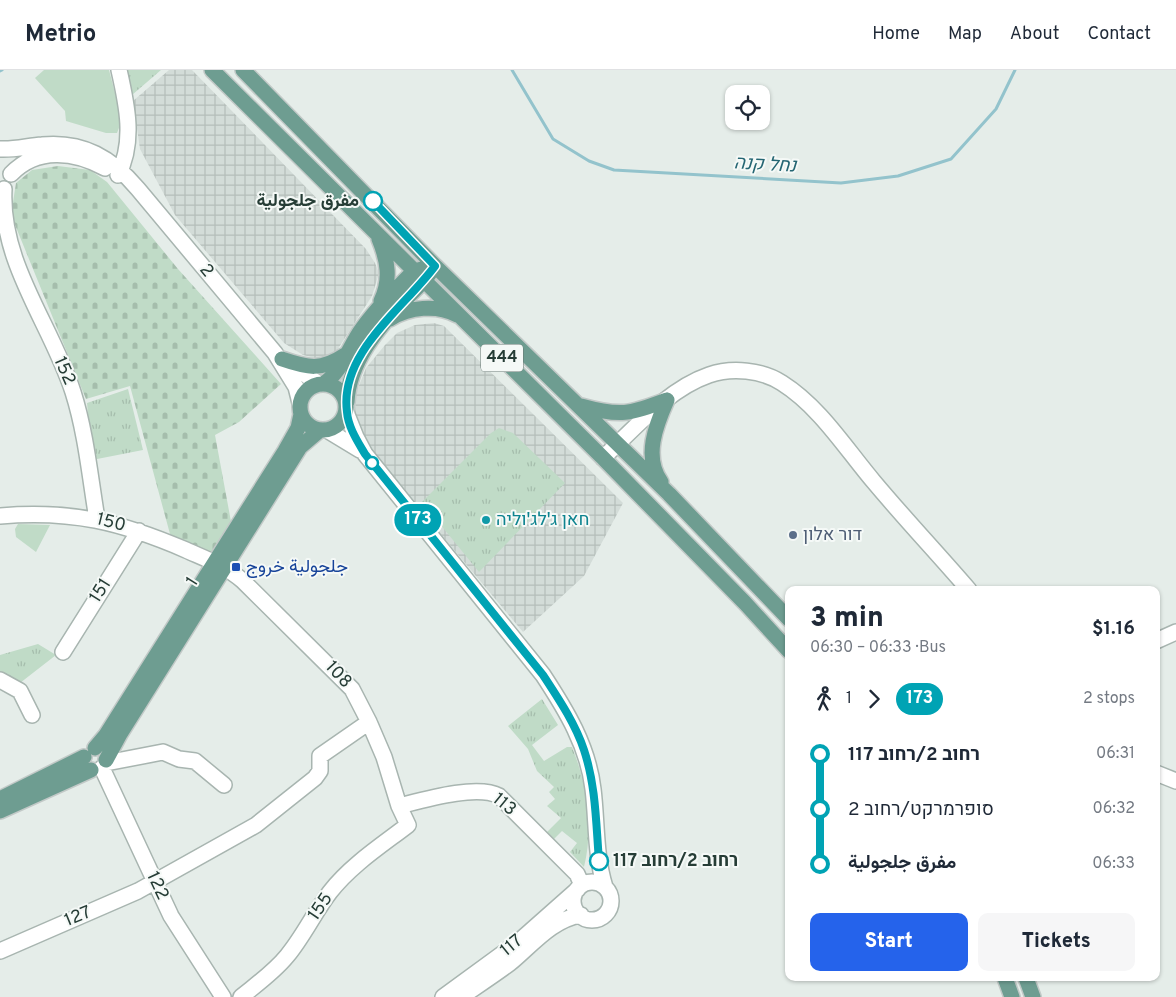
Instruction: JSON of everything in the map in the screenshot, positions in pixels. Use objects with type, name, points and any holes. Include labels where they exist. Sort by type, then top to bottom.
[{"type":"main road","name":"444","points":[[212,70],[603,458],[745,603],[785,647]]},
{"type":"main road","name":"444","points":[[243,70],[435,266],[669,494],[785,615]]},
{"type":"main road","points":[[375,231],[384,250],[388,273],[385,292],[378,308],[337,370],[321,384],[309,389],[301,408],[310,426],[323,430],[337,426],[346,407],[348,386],[353,369],[419,276]]},
{"type":"main road","points":[[378,308],[435,266]]},
{"type":"main road","points":[[385,322],[396,315],[422,308],[446,311],[462,318]]},
{"type":"main road","points":[[279,356],[310,367],[322,367],[346,354]]},
{"type":"main road","points":[[321,384],[335,387],[344,396],[346,407]]},
{"type":"main road","points":[[580,406],[612,414],[635,412],[667,400]]},
{"type":"main road","points":[[667,400],[656,426],[652,461],[658,478],[669,494]]},
{"type":"main road","name":"1","points":[[97,761],[117,740],[220,565],[294,436],[301,408]]},
{"type":"main road","name":"1","points":[[220,565],[300,447],[323,430]]},
{"type":"main road","points":[[0,799],[97,761]]},
{"type":"main road","points":[[0,811],[97,761]]},
{"type":"main road","points":[[1006,981],[1012,997]]},
{"type":"main road","points":[[1027,981],[1033,997]]},
{"type":"street","points":[[119,70],[129,128],[120,173]]},
{"type":"street","name":"2","points":[[0,150],[69,145],[93,151],[120,173],[138,189],[279,356],[296,387],[301,408]]},
{"type":"street","points":[[0,150],[9,161],[11,174],[2,190]]},
{"type":"street","name":"2","points":[[11,174],[26,161],[42,156],[59,155],[89,161],[120,173]]},
{"type":"street","name":"152","points":[[2,190],[3,223],[27,289],[73,390],[80,417],[96,519]]},
{"type":"street","name":"2","points":[[279,356],[321,384]]},
{"type":"street","points":[[603,458],[667,400],[710,375],[736,370],[762,374],[782,382],[808,403],[882,491],[966,586]]},
{"type":"street","points":[[346,407],[356,437],[365,454],[543,675],[564,708],[584,748],[593,787],[598,850],[599,866],[605,887],[611,897],[609,910],[595,920],[580,915],[576,910],[574,900],[583,885],[598,850]]},
{"type":"street","points":[[323,430],[346,440],[365,454]]},
{"type":"street","name":"150","points":[[0,516],[74,516],[96,519],[139,531],[220,565]]},
{"type":"street","name":"151","points":[[63,652],[139,531]]},
{"type":"street","name":"108","points":[[220,565],[243,581],[342,677],[360,703],[369,722],[384,757],[398,806],[408,824]]},
{"type":"street","points":[[1160,639],[1176,632]]},
{"type":"street","points":[[0,680],[20,691],[32,715]]},
{"type":"street","name":"127","points":[[0,951],[124,898],[266,819],[315,778],[320,771],[320,756],[369,722]]},
{"type":"street","points":[[97,761],[163,752],[180,759],[195,761],[224,785]]},
{"type":"street","name":"122","points":[[97,761],[155,882],[184,937],[223,997]]},
{"type":"street","points":[[1160,775],[1176,782]]},
{"type":"street","name":"113","points":[[398,806],[438,797],[482,791],[492,792],[499,796],[577,874],[583,885]]},
{"type":"street","name":"155","points":[[241,997],[273,972],[288,956],[330,892],[349,872],[408,824]]},
{"type":"street","points":[[583,885],[594,882],[605,887]]},
{"type":"street","name":"117","points":[[443,997],[517,943],[583,885]]},
{"type":"street","name":"117","points":[[461,997],[508,964],[557,923],[580,915]]},
{"type":"shaded area","points":[[169,70],[192,70],[366,249],[375,263],[379,273],[372,296],[334,355],[315,358],[303,355],[284,343],[175,215],[140,149],[133,101]]},
{"type":"shaded area","points":[[434,323],[444,326],[623,503],[584,576],[523,632],[391,475],[368,444],[355,414],[356,393],[366,368],[385,345],[397,333],[415,325]]},
{"type":"green space","points":[[44,70],[109,70],[122,120],[117,133],[106,133],[66,121],[65,111],[35,78]]},
{"type":"green space","points":[[126,70],[161,70],[132,95]]},
{"type":"green space","points":[[58,166],[90,170],[107,182],[178,269],[281,384],[239,422],[215,435],[232,527],[212,557],[170,534],[130,386],[86,399],[11,215],[16,183],[32,170]]},
{"type":"green space","points":[[128,389],[143,450],[92,460],[87,403]]},
{"type":"green space","points":[[499,428],[513,433],[565,483],[479,572],[422,502],[491,433]]},
{"type":"green space","points":[[18,524],[50,525],[36,552],[16,537],[15,529]]},
{"type":"green space","points":[[38,644],[56,655],[20,683],[0,675],[0,655]]},
{"type":"green space","points":[[542,699],[558,725],[532,745],[544,761],[567,747],[572,747],[582,776],[589,821],[584,867],[570,852],[577,843],[562,831],[554,839],[547,832],[561,818],[547,806],[555,799],[549,792],[554,787],[537,771],[528,749],[508,726]]},
{"type":"waterway","name":"נחל קנה","points":[[512,70],[553,139],[589,161],[614,170],[841,183],[898,176],[951,159],[996,109],[1015,70]]},
{"type":"bus line","name":"173","points":[[373,201],[435,266],[424,281],[394,311],[353,369],[348,386],[346,412],[365,454],[543,675],[564,708],[584,748],[588,762],[593,787],[599,861]]},
{"type":"place","name":"مفرق جلجولية","points":[[373,201]]},
{"type":"place","name":"חאן ג'לג'וליה","points":[[486,520]]},
{"type":"place","name":"דור אלון","points":[[793,535]]},
{"type":"place","name":"جلجولية خروج","points":[[236,567]]},
{"type":"place","name":"רחוב 2/רחוב 117","points":[[599,861]]}]
